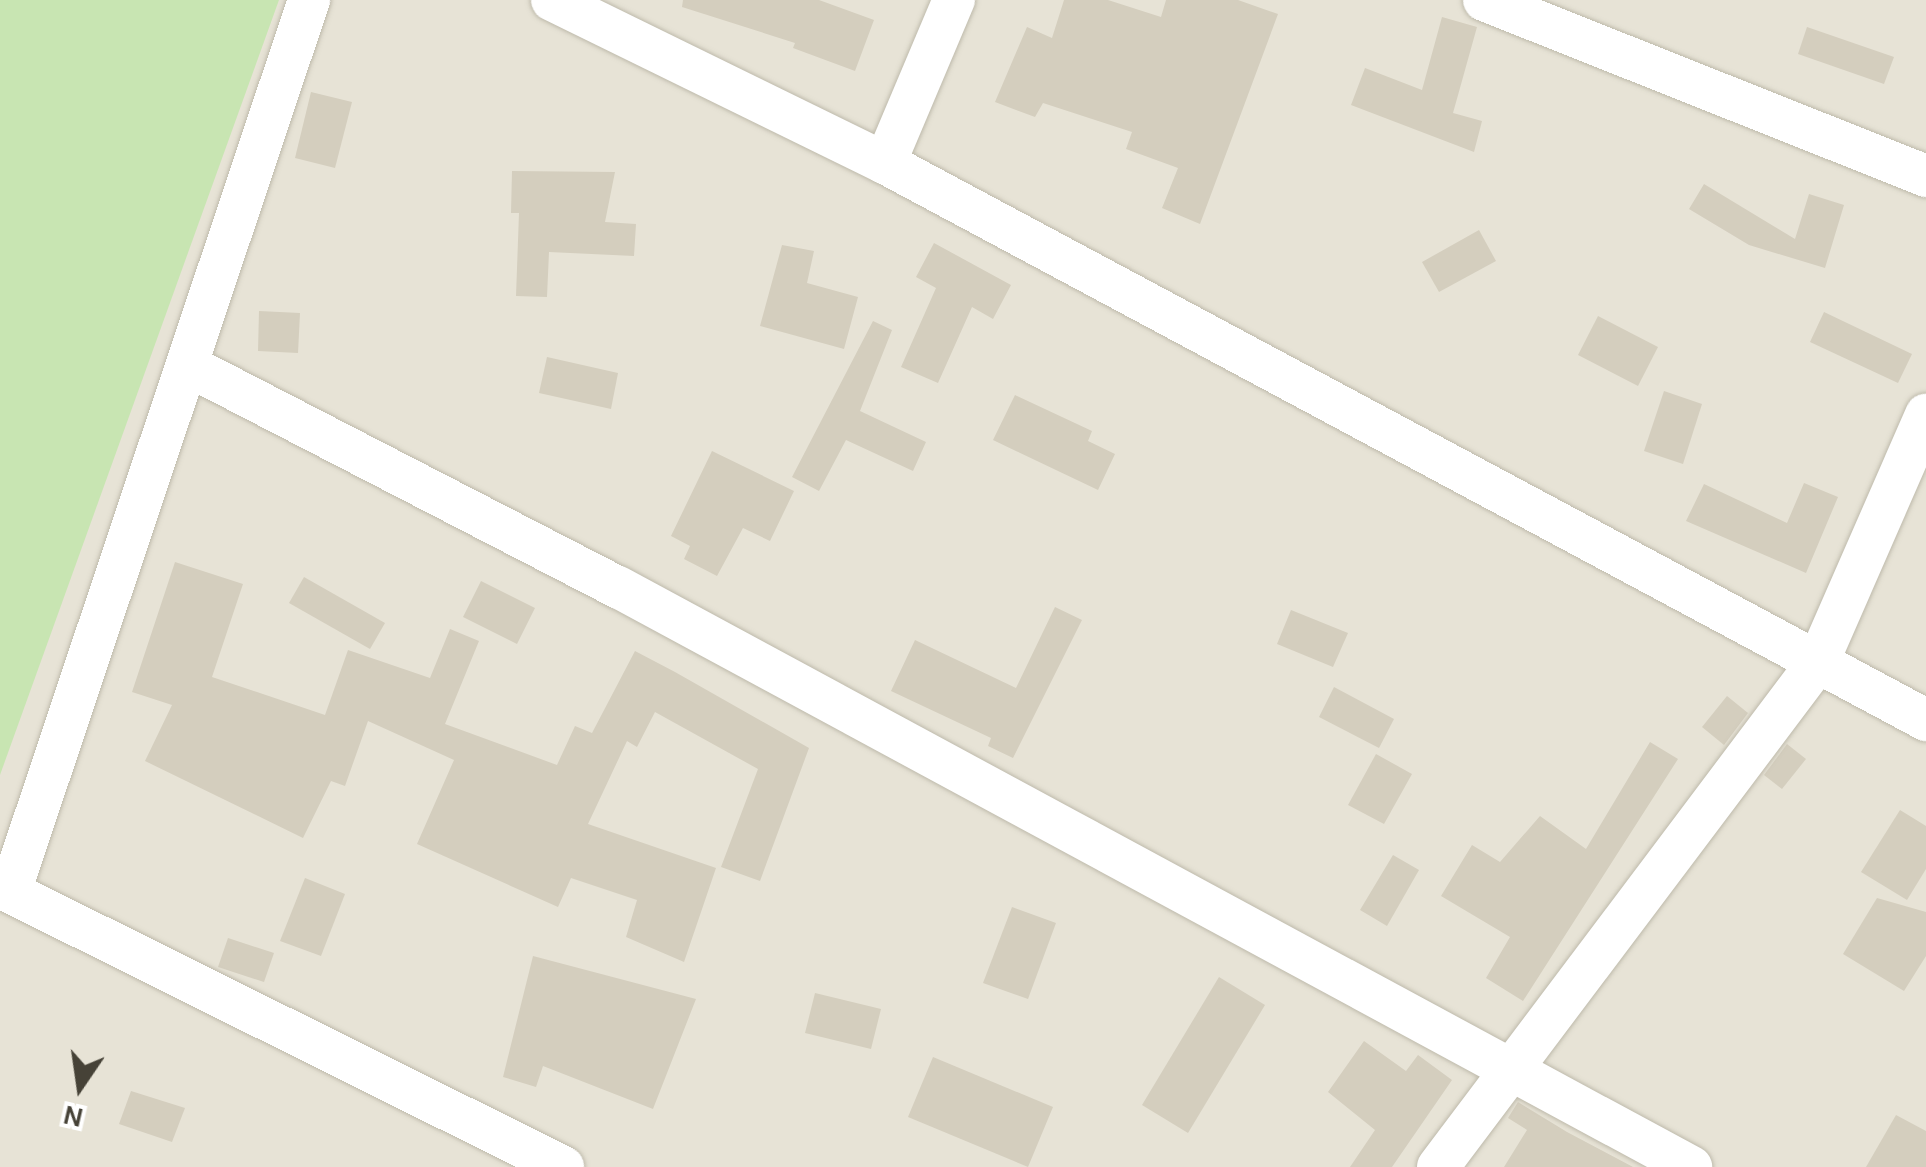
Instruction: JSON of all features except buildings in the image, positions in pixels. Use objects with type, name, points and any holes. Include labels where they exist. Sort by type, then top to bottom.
[{"type":"street","points":[[309,0],[5,889],[563,1167]]},
{"type":"street","points":[[552,0],[885,163],[1926,720]]},
{"type":"street","points":[[885,163],[954,0]]},
{"type":"street","points":[[1484,0],[1926,176]]},
{"type":"street","points":[[187,364],[618,587],[1691,1167]]},
{"type":"street","points":[[1438,1167],[1818,662],[1926,415]]},
{"type":"shaded area","points":[[0,0],[1926,0],[1926,1167],[0,1167]]},
{"type":"green space","points":[[0,0],[279,0],[0,775]]}]
